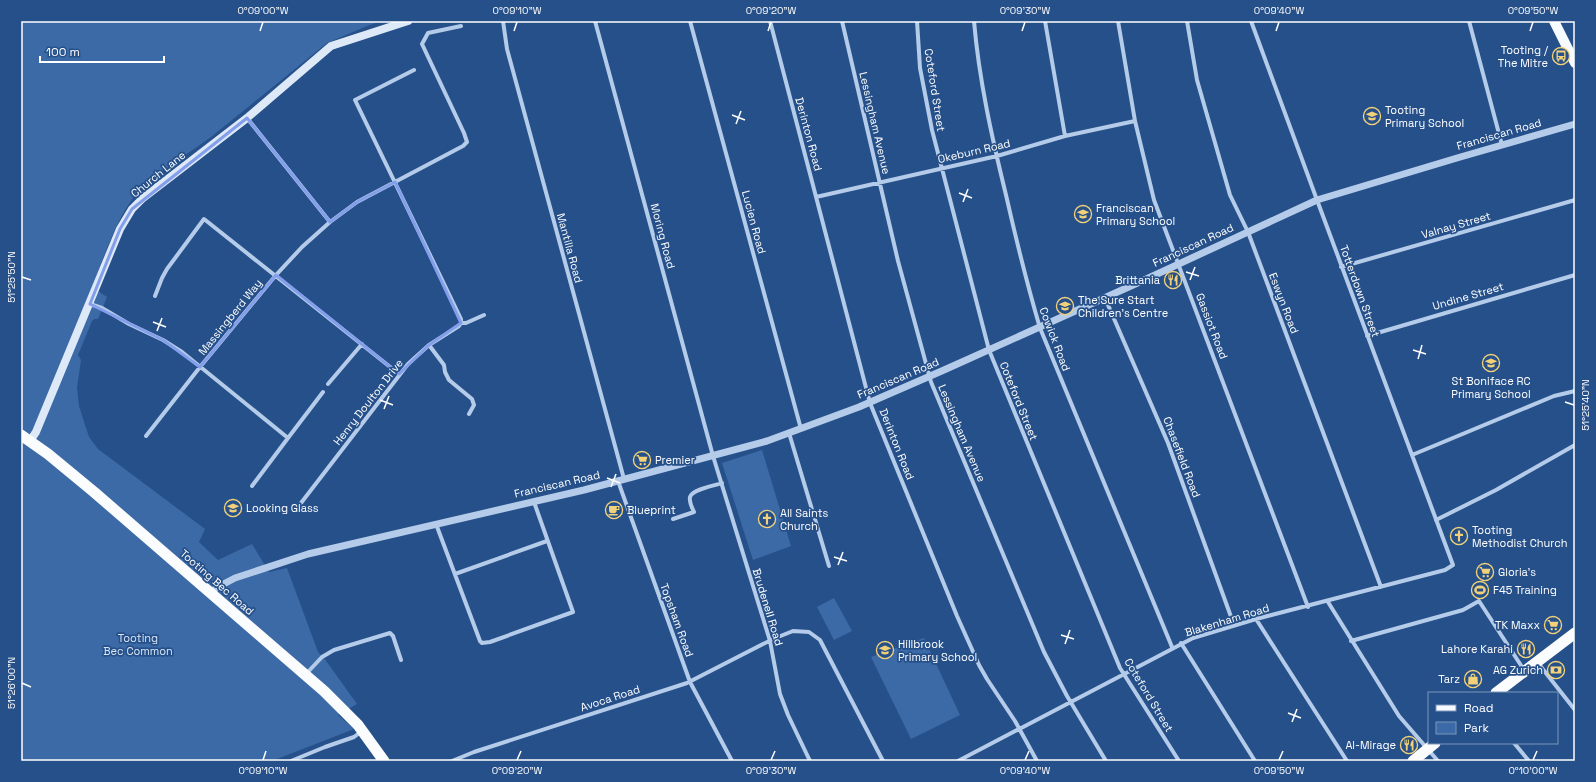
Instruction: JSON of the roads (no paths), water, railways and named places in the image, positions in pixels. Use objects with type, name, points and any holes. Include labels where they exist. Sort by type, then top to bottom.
[{"type":"highway","name":"Tooting Bec Road","points":[[25,438],[48,454],[88,487],[305,675],[350,716],[384,761]]},
{"type":"highway","points":[[1497,692],[1536,661],[1575,633]]},
{"type":"highway","points":[[1413,761],[1431,746]]},
{"type":"main road","name":"Church Lane","points":[[25,438],[36,432],[120,229],[132,209],[143,198],[247,118],[330,46],[408,21]]},
{"type":"main road","points":[[1554,21],[1571,50],[1575,63]]},
{"type":"street","name":"Mantilla Road","points":[[503,21],[509,56],[621,480]]},
{"type":"street","name":"Moring Road","points":[[595,21],[713,456]]},
{"type":"street","name":"Lucien Road","points":[[690,21],[801,429]]},
{"type":"street","name":"Derinton Road","points":[[770,21],[870,403],[957,616],[979,665],[1019,728],[1037,761]]},
{"type":"street","name":"Lessingham Avenue","points":[[842,21],[900,268],[930,376],[1044,652],[1071,702],[1106,761]]},
{"type":"street","name":"Coteford Street","points":[[917,21],[920,68],[932,130],[989,350],[1123,674],[1179,761]]},
{"type":"street","name":"Cowick Road","points":[[974,21],[978,61],[997,156],[1028,290],[1040,328],[1172,647]]},
{"type":"street","points":[[1045,21],[1065,136]]},
{"type":"street","name":"Gassiot Road","points":[[1118,21],[1135,121],[1154,200],[1308,607]]},
{"type":"street","name":"Eswyn Road","points":[[1187,21],[1197,80],[1228,188],[1248,232],[1382,587]]},
{"type":"street","name":"Totterdown Street","points":[[1251,21],[1367,336],[1453,562],[1452,566]]},
{"type":"street","points":[[1469,21],[1502,145]]},
{"type":"street","name":"Massingberd Way","points":[[90,304],[102,308],[129,324],[163,340],[182,352],[200,367],[276,275],[302,247],[330,222],[357,202],[463,146],[467,142],[464,132],[422,44],[428,33],[461,26]]},
{"type":"street","points":[[414,70],[355,100],[461,319],[461,323]]},
{"type":"street","points":[[247,118],[330,222]]},
{"type":"street","name":"Okeburn Road","points":[[816,197],[997,156],[1065,136],[1135,121]]},
{"type":"street","name":"Franciscan Road","points":[[211,593],[224,583],[284,561],[308,554],[584,490],[713,456],[801,429],[870,403],[1040,328],[1317,200],[1575,124]]},
{"type":"street","name":"Valnay Street","points":[[1341,266],[1575,200]]},
{"type":"street","points":[[155,296],[167,269],[204,219],[399,374]]},
{"type":"street","name":"Undine Street","points":[[1367,336],[1575,275]]},
{"type":"street","name":"Chasefield Road","points":[[1105,298],[1168,443],[1234,625]]},
{"type":"street","name":"Henry Doulton Drive","points":[[301,503],[408,364],[429,345],[461,323],[466,323],[484,315]]},
{"type":"street","points":[[328,384],[362,344]]},
{"type":"street","points":[[429,345],[444,365],[445,372],[449,380],[472,399],[474,405],[469,414]]},
{"type":"street","points":[[146,436],[200,367],[288,438]]},
{"type":"street","points":[[1412,455],[1554,396],[1575,391]]},
{"type":"street","points":[[252,486],[323,392]]},
{"type":"street","points":[[789,433],[829,566]]},
{"type":"street","points":[[1436,520],[1496,490],[1575,445]]},
{"type":"street","name":"Brudenell Road","points":[[713,456],[770,641],[782,700],[810,761]]},
{"type":"street","name":"Topsham Road","points":[[621,480],[690,682],[732,761]]},
{"type":"street","points":[[673,519],[694,512],[690,501],[690,496],[694,492],[722,483]]},
{"type":"street","points":[[436,524],[480,640],[482,643],[490,642],[573,612],[533,501]]},
{"type":"street","points":[[455,574],[547,541]]},
{"type":"street","name":"Blakenham Road","points":[[958,761],[1172,647],[1203,634],[1256,619],[1328,602],[1445,570],[1452,566]]},
{"type":"street","points":[[1351,641],[1463,610],[1479,601],[1524,671]]},
{"type":"street","points":[[1328,602],[1399,716],[1428,743]]},
{"type":"street","points":[[1256,619],[1347,761]]},
{"type":"street","name":"Avoca Road","points":[[452,761],[474,752],[690,682],[770,641],[797,630],[809,632],[820,640],[883,761]]},
{"type":"street","points":[[305,675],[322,657],[334,650],[390,633],[393,636],[401,660]]},
{"type":"street","points":[[1181,643],[1255,761]]},
{"type":"street","points":[[1536,661],[1575,710]]},
{"type":"street","points":[[291,761],[325,746],[354,737],[362,731]]},
{"type":"street","points":[[1515,744],[1529,761]]},
{"type":"street","points":[[1431,746],[1438,761]]},
{"type":"place","name":"Tooting / The Mitre","points":[[1561,56]]},
{"type":"place","name":"Tooting Primary School","points":[[1372,116]]},
{"type":"place","name":"Franciscan Primary School","points":[[1083,214]]},
{"type":"place","name":"Brittania","points":[[1173,280]]},
{"type":"place","name":"The Sure Start Children's Centre","points":[[1065,306]]},
{"type":"place","name":"St Boniface RC Primary School","points":[[1491,363]]},
{"type":"place","name":"Premier","points":[[642,460]]},
{"type":"place","name":"Looking Glass","points":[[233,508]]},
{"type":"place","name":"Blueprint","points":[[614,510]]},
{"type":"place","name":"All Saints Church","points":[[767,519]]},
{"type":"place","name":"Tooting Methodist Church","points":[[1459,536]]},
{"type":"place","name":"Gloria’s","points":[[1485,572]]},
{"type":"place","name":"F45 Training","points":[[1480,590]]},
{"type":"place","name":"TK Maxx","points":[[1553,625]]},
{"type":"place","name":"Lahore Karahi","points":[[1526,649]]},
{"type":"place","name":"Hillbrook Primary School","points":[[885,650]]},
{"type":"place","name":"AG Zurich","points":[[1556,670]]},
{"type":"place","name":"Tarz","points":[[1473,679]]},
{"type":"place","name":"Al-Mirage","points":[[1409,745]]},
{"type":"park label","name":"Tooting Bec Common","points":[[138,644]]}]
